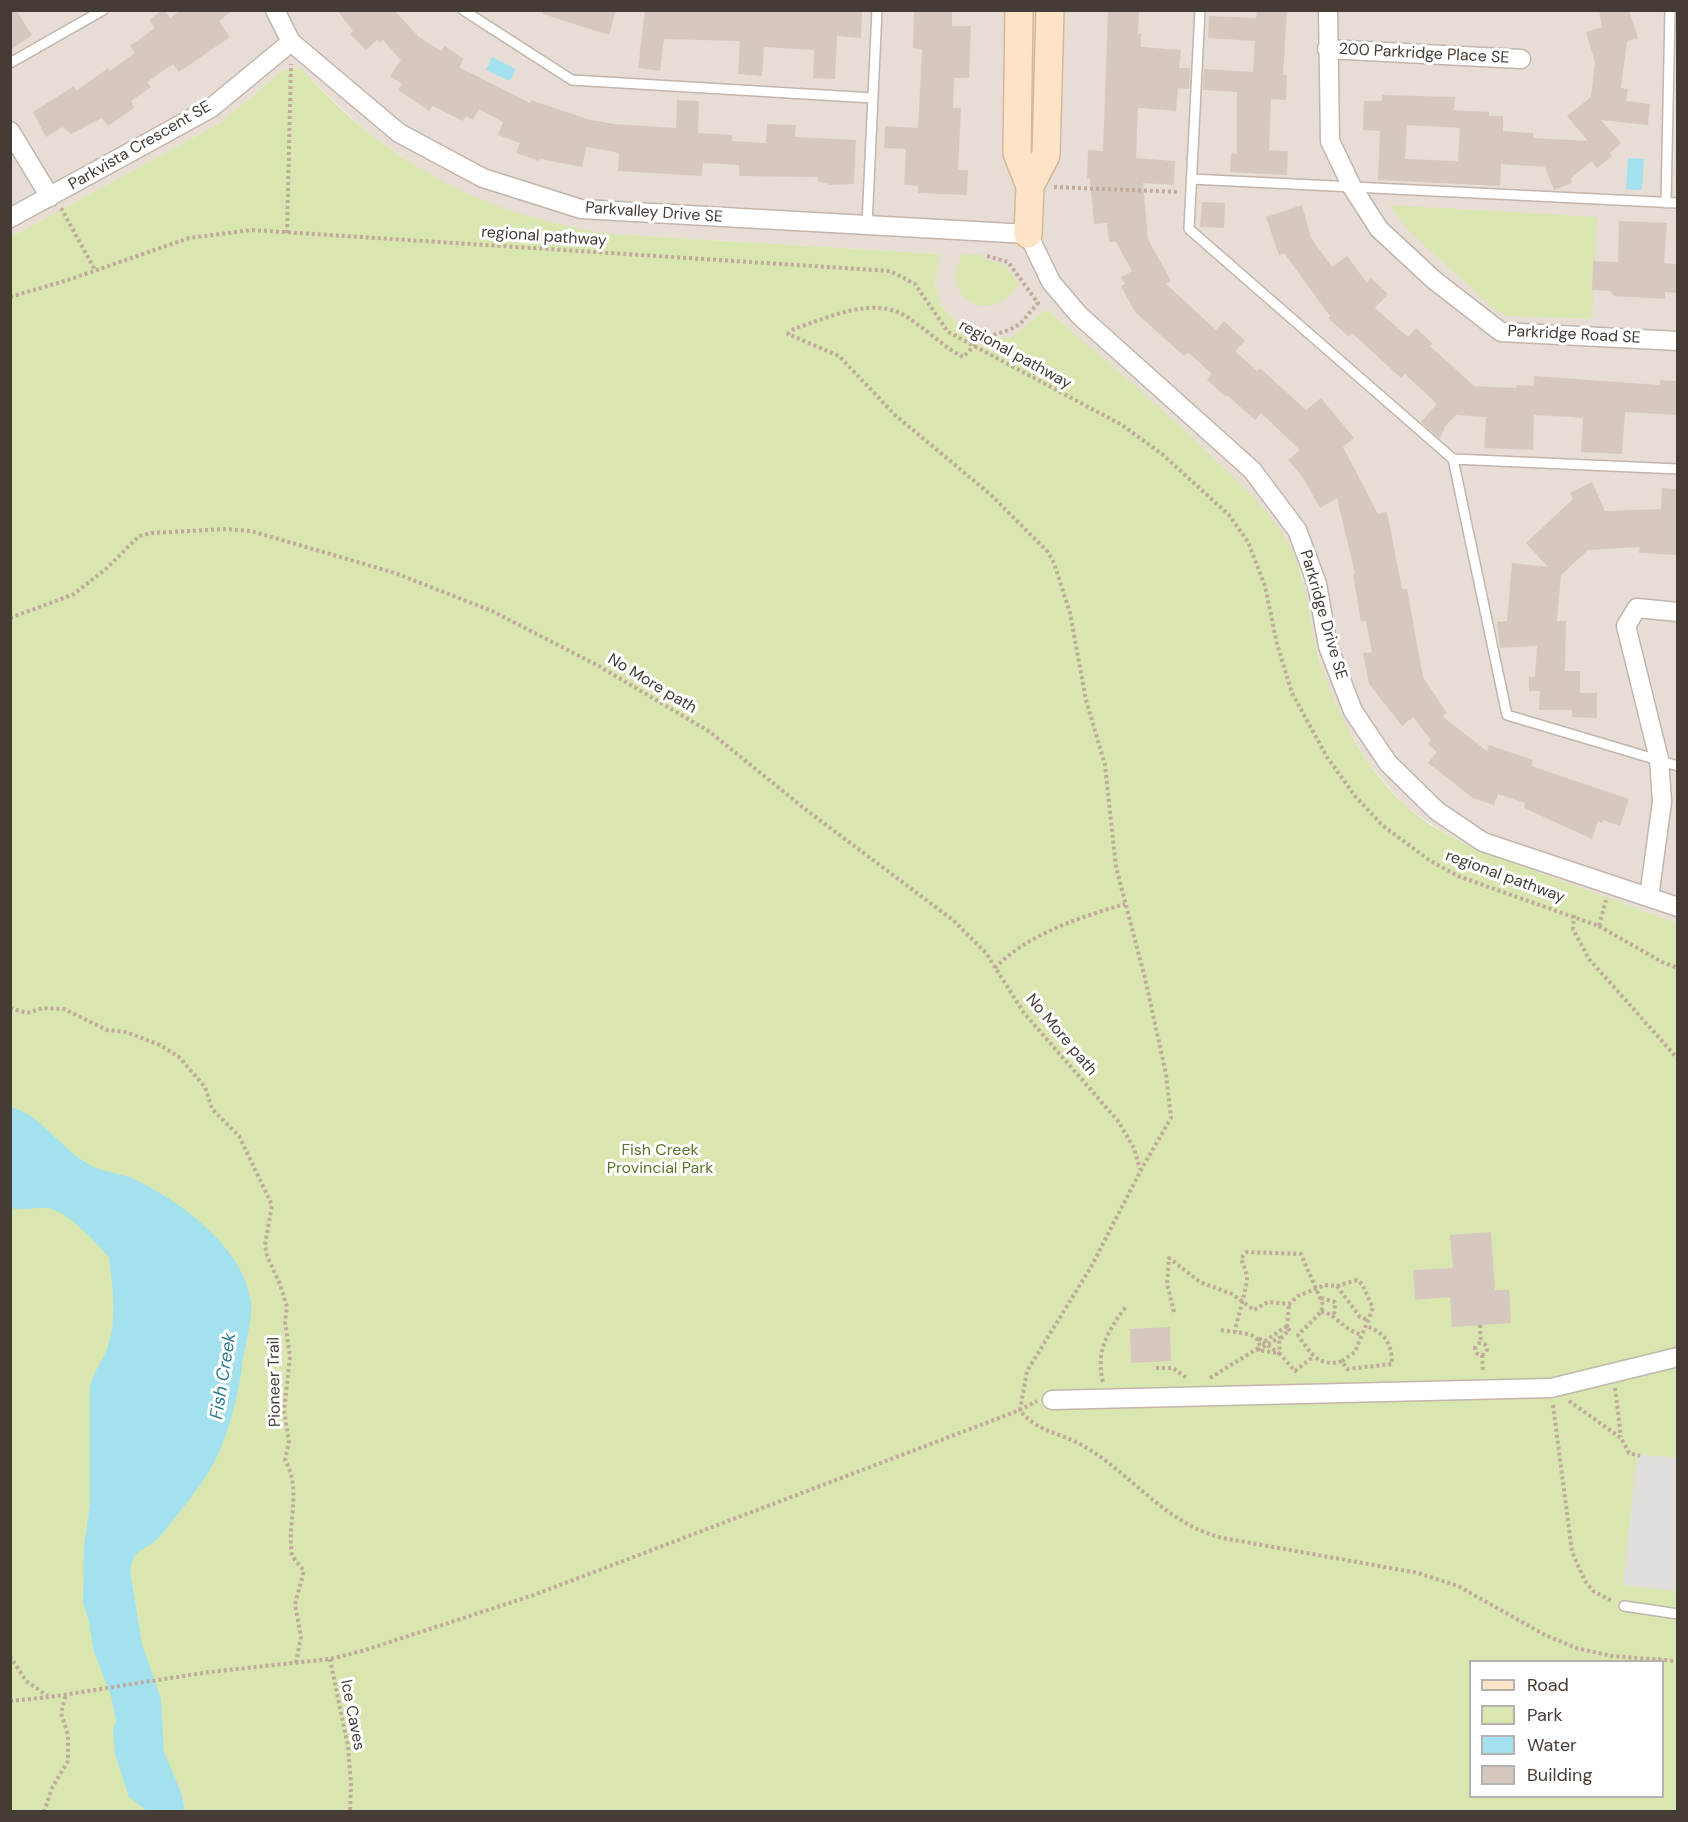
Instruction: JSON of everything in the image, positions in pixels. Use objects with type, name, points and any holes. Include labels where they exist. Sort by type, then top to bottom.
[{"type":"street","name":"Parkvalley Drive SE","points":[[275,10],[291,42],[399,133],[483,178],[581,209],[1029,234]]},
{"type":"street","points":[[1019,10],[1017,153],[1030,186],[1029,234]]},
{"type":"street","points":[[1030,186],[1046,155],[1050,10]]},
{"type":"street","name":"Parkridge Road SE","points":[[1328,10],[1330,141],[1352,187],[1378,229],[1434,280],[1500,332],[1677,341]]},
{"type":"street","name":"Parkvista Crescent SE","points":[[10,218],[211,108],[291,42]]},
{"type":"street","name":"200 Parkridge Place SE","points":[[1327,49],[1521,59]]},
{"type":"street","points":[[10,131],[50,198]]},
{"type":"street","name":"Parkridge Drive SE","points":[[1029,234],[1051,282],[1079,315],[1252,471],[1297,530],[1317,584],[1328,646],[1353,711],[1388,763],[1437,811],[1483,842],[1677,907]]},
{"type":"street","points":[[1649,897],[1662,802],[1659,759],[1626,626],[1637,608],[1677,612]]},
{"type":"street","points":[[1052,1400],[1101,1400],[1200,1394],[1551,1388],[1677,1357]]},
{"type":"lane","points":[[10,63],[103,10]]},
{"type":"lane","points":[[463,10],[572,80],[873,98]]},
{"type":"lane","points":[[867,225],[877,10]]},
{"type":"lane","points":[[1200,10],[1189,229],[1453,459],[1507,715],[1677,766]]},
{"type":"lane","points":[[1666,203],[1670,10]]},
{"type":"lane","points":[[1191,179],[1677,203]]},
{"type":"lane","points":[[1453,459],[1677,469]]},
{"type":"lane","points":[[1624,1606],[1677,1614]]},
{"type":"path","points":[[287,233],[291,42]]},
{"type":"path","points":[[1030,186],[1191,193]]},
{"type":"path","points":[[50,198],[63,209],[95,270]]},
{"type":"path","name":"regional pathway","points":[[10,297],[189,238],[252,230],[890,271],[915,284],[948,332],[1122,425],[1162,454],[1229,514],[1248,542],[1265,586],[1277,644],[1292,693],[1327,757],[1355,796],[1382,825],[1429,860],[1458,876],[1574,915],[1677,968]]},
{"type":"path","points":[[987,256],[999,257],[1008,262],[1038,303],[1020,324],[1009,330],[988,335],[963,357],[909,318],[886,308],[853,310],[794,328],[788,334],[838,356],[895,415],[991,495],[1048,552],[1054,563],[1075,631],[1086,700],[1105,765],[1112,842],[1125,904],[1145,978],[1171,1118],[1141,1170],[1091,1267],[1027,1371],[1020,1410],[1027,1420],[1036,1426],[1094,1453],[1159,1506],[1196,1530],[1223,1538],[1418,1573],[1458,1586],[1545,1635],[1576,1648],[1612,1656],[1677,1661]]},
{"type":"path","name":"No More path","points":[[10,618],[74,594],[107,568],[131,542],[152,533],[236,529],[395,573],[492,610],[537,633],[710,732],[806,809],[953,920],[972,938],[995,968],[1024,1013],[1126,1132],[1141,1170]]},
{"type":"path","points":[[1599,926],[1610,885]]},
{"type":"path","points":[[995,968],[1005,957],[1039,936],[1125,904]]},
{"type":"path","points":[[1574,915],[1573,929],[1589,959],[1677,1059]]},
{"type":"path","name":"Pioneer Trail","points":[[10,1008],[27,1013],[43,1008],[64,1009],[107,1030],[126,1032],[151,1041],[179,1057],[205,1087],[212,1109],[239,1136],[270,1199],[272,1212],[265,1245],[287,1307],[285,1322],[290,1357],[284,1411],[289,1441],[285,1460],[292,1474],[295,1492],[291,1547],[292,1556],[304,1571],[295,1604],[301,1638],[296,1663]]},
{"type":"path","points":[[1234,1332],[1247,1278],[1242,1255],[1247,1252],[1301,1254],[1323,1305],[1321,1312],[1298,1335]]},
{"type":"path","points":[[1174,1312],[1167,1284],[1169,1258],[1200,1282],[1232,1294],[1254,1310],[1274,1301],[1289,1304]]},
{"type":"path","points":[[1221,1330],[1265,1341],[1288,1331],[1298,1335],[1313,1358],[1331,1364],[1342,1361],[1355,1352],[1373,1304],[1362,1284],[1353,1279],[1337,1286],[1325,1285],[1298,1296],[1289,1304],[1288,1331],[1279,1340],[1280,1354]]},
{"type":"path","points":[[1337,1286],[1360,1317],[1368,1320]]},
{"type":"path","points":[[1320,1298],[1336,1304],[1334,1317]]},
{"type":"path","points":[[1101,1400],[1105,1389],[1100,1365],[1104,1336],[1127,1305]]},
{"type":"path","points":[[1321,1312],[1328,1312],[1346,1329],[1362,1335]]},
{"type":"path","points":[[1480,1325],[1480,1343]]},
{"type":"path","points":[[1342,1361],[1347,1369],[1392,1364],[1387,1339],[1382,1333],[1366,1326]]},
{"type":"path","points":[[1156,1368],[1173,1368],[1200,1394],[1226,1367],[1288,1331]]},
{"type":"path","points":[[1257,1338],[1280,1354],[1295,1371],[1313,1358]]},
{"type":"path","points":[[1257,1338],[1260,1343],[1258,1350]]},
{"type":"path","points":[[1258,1350],[1280,1354]]},
{"type":"path","points":[[1614,1374],[1621,1438],[1629,1452],[1640,1456]]},
{"type":"path","points":[[1551,1388],[1621,1438]]},
{"type":"path","points":[[1551,1388],[1572,1552],[1577,1568],[1593,1591],[1624,1606]]},
{"type":"path","points":[[10,1701],[50,1697],[209,1672],[330,1659],[521,1600],[1020,1410]]},
{"type":"path","points":[[10,1656],[26,1681],[50,1697]]},
{"type":"path","name":"Ice Caves","points":[[330,1659],[348,1747],[351,1784],[350,1812]]},
{"type":"path","points":[[44,1812],[52,1788],[68,1761],[69,1735],[61,1713],[66,1694]]},
{"type":"shaded area","points":[[11,11],[1677,11],[1677,923],[1481,851],[1446,834],[1405,806],[1369,764],[1342,719],[1324,677],[1310,621],[1301,571],[1046,309],[1011,338],[976,334],[956,322],[940,304],[935,282],[940,254],[611,234],[559,226],[508,211],[439,182],[368,133],[299,68],[283,70],[220,123],[11,237]]},
{"type":"shaded area","points":[[1637,1454],[1677,1458],[1677,1591],[1623,1585]]},
{"type":"green space","name":"Fish Creek Provincial Park","points":[[300,68],[361,127],[399,154],[455,187],[514,212],[545,221],[612,234],[940,254],[935,282],[940,304],[956,322],[976,334],[1011,338],[1046,309],[1145,395],[1234,477],[1254,497],[1280,530],[1298,565],[1320,661],[1341,714],[1368,763],[1405,805],[1436,829],[1472,847],[1677,923],[1677,1811],[11,1812],[11,237],[220,123],[283,70]]},
{"type":"green space","points":[[1389,205],[1597,217],[1592,319],[1508,316],[1495,310],[1408,230]]},
{"type":"green space","points":[[964,254],[984,255],[984,259],[1005,265],[1019,284],[1008,297],[994,304],[983,306],[972,303],[958,288],[956,278],[958,266]]},
{"type":"water","points":[[492,57],[516,69],[510,81],[486,70]]},
{"type":"water","points":[[1628,158],[1644,159],[1642,190],[1626,189]]},
{"type":"water","name":"Fish Creek","points":[[11,1107],[45,1127],[76,1156],[87,1163],[99,1169],[134,1179],[190,1213],[223,1245],[237,1264],[246,1283],[251,1303],[250,1325],[237,1397],[223,1444],[208,1472],[176,1517],[156,1540],[138,1552],[130,1570],[142,1644],[161,1699],[164,1752],[181,1792],[185,1811],[147,1811],[129,1797],[115,1754],[113,1730],[116,1721],[111,1696],[93,1649],[89,1621],[83,1603],[84,1546],[90,1504],[90,1386],[107,1348],[113,1322],[109,1257],[81,1228],[55,1210],[11,1208]]},
{"type":"building","points":[[10,10],[16,10],[32,35],[10,50]]},
{"type":"building","points":[[165,10],[170,18],[181,10],[233,10],[219,21],[230,37],[179,72],[173,64],[147,82],[151,87],[131,101],[134,108],[108,126],[102,118],[71,134],[63,127],[46,137],[33,112],[74,86],[76,91],[108,68],[110,71],[135,53],[130,46],[155,28],[149,20]]},
{"type":"building","points":[[337,10],[394,10],[419,37],[441,51],[445,46],[464,59],[459,67],[530,103],[531,100],[591,120],[614,124],[676,128],[677,100],[699,101],[698,133],[732,135],[732,141],[766,143],[767,124],[796,125],[795,137],[856,140],[854,184],[828,185],[828,183],[818,182],[818,177],[739,176],[739,165],[703,163],[702,176],[618,171],[619,153],[586,147],[582,167],[540,159],[539,161],[516,153],[520,143],[498,135],[503,122],[479,109],[473,120],[466,116],[463,121],[433,106],[429,111],[398,90],[402,84],[390,76],[401,60],[383,40],[380,43],[377,40],[366,50],[350,34],[353,31]]},
{"type":"building","points":[[544,10],[616,10],[609,35],[543,14]]},
{"type":"building","points":[[645,10],[862,10],[861,38],[837,36],[835,79],[813,78],[814,50],[764,47],[762,76],[738,74],[740,41],[664,39],[660,71],[638,68]]},
{"type":"building","points":[[914,10],[952,10],[952,26],[971,26],[969,78],[954,78],[953,108],[961,108],[958,170],[968,170],[967,195],[918,193],[918,186],[904,185],[906,149],[884,148],[885,126],[918,128],[922,49],[913,48]]},
{"type":"building","points":[[1108,10],[1139,10],[1138,34],[1141,34],[1141,47],[1181,50],[1179,68],[1190,68],[1189,89],[1178,88],[1176,111],[1138,108],[1136,158],[1175,161],[1174,185],[1143,183],[1148,239],[1171,281],[1166,284],[1216,330],[1224,321],[1245,341],[1235,351],[1257,371],[1260,368],[1306,410],[1321,398],[1354,438],[1343,447],[1378,514],[1387,512],[1402,589],[1407,589],[1423,677],[1447,713],[1442,716],[1487,751],[1489,745],[1533,760],[1531,766],[1629,799],[1620,826],[1603,820],[1602,823],[1598,821],[1592,839],[1524,808],[1525,803],[1498,794],[1494,805],[1473,798],[1428,763],[1437,752],[1428,744],[1431,740],[1413,717],[1402,726],[1369,684],[1363,653],[1372,652],[1366,621],[1361,622],[1353,574],[1355,574],[1337,498],[1320,508],[1302,476],[1288,460],[1300,450],[1261,413],[1255,420],[1227,395],[1225,396],[1207,380],[1212,374],[1188,352],[1184,356],[1135,312],[1121,286],[1125,284],[1121,277],[1132,271],[1116,242],[1109,242],[1107,223],[1094,224],[1090,179],[1087,179],[1088,150],[1103,151]]},
{"type":"building","points":[[1257,10],[1287,10],[1283,75],[1287,75],[1286,100],[1271,99],[1269,150],[1288,151],[1287,175],[1230,172],[1231,153],[1237,154],[1237,92],[1203,90],[1204,69],[1253,72],[1255,41],[1208,38],[1209,16],[1256,18]]},
{"type":"building","points":[[1599,10],[1629,10],[1638,38],[1627,41],[1621,88],[1628,89],[1626,101],[1650,104],[1648,125],[1601,120],[1621,143],[1610,153],[1612,156],[1597,168],[1592,161],[1571,178],[1572,183],[1554,190],[1545,167],[1501,164],[1500,186],[1378,180],[1380,131],[1363,130],[1364,101],[1382,101],[1382,95],[1455,97],[1454,110],[1489,112],[1489,116],[1503,116],[1503,131],[1533,133],[1533,138],[1588,141],[1567,116],[1591,97],[1595,62],[1586,32],[1602,27]],"holes":[[[1407,125],[1460,128],[1458,161],[1405,159]]]},
{"type":"building","points":[[1202,202],[1225,203],[1224,228],[1200,227]]},
{"type":"building","points":[[1302,205],[1311,238],[1332,267],[1347,256],[1367,283],[1371,278],[1388,294],[1375,308],[1408,337],[1416,328],[1433,344],[1430,346],[1474,386],[1516,388],[1517,385],[1534,386],[1534,376],[1660,385],[1660,380],[1677,381],[1677,415],[1625,412],[1622,454],[1581,452],[1583,418],[1571,417],[1534,415],[1533,450],[1484,448],[1486,417],[1456,415],[1445,426],[1440,439],[1421,422],[1437,404],[1405,374],[1401,378],[1352,333],[1349,337],[1328,318],[1330,316],[1284,253],[1279,255],[1266,217]]},
{"type":"building","points":[[1619,221],[1667,223],[1664,263],[1677,264],[1677,293],[1665,292],[1665,299],[1614,296],[1610,291],[1592,290],[1593,261],[1618,262]]},
{"type":"building","points":[[1592,482],[1605,511],[1661,509],[1662,488],[1677,489],[1677,555],[1639,553],[1640,547],[1588,550],[1561,575],[1557,621],[1566,621],[1565,671],[1580,671],[1580,693],[1597,693],[1597,718],[1572,717],[1572,710],[1539,710],[1540,691],[1529,691],[1529,677],[1535,677],[1537,646],[1500,648],[1497,622],[1507,621],[1512,563],[1548,567],[1526,543],[1573,499],[1570,493]]},
{"type":"building","points":[[1491,1232],[1495,1290],[1509,1290],[1511,1323],[1452,1327],[1450,1297],[1415,1300],[1413,1270],[1453,1268],[1450,1235]]},
{"type":"building","points":[[1170,1327],[1171,1361],[1131,1363],[1130,1329]]}]
